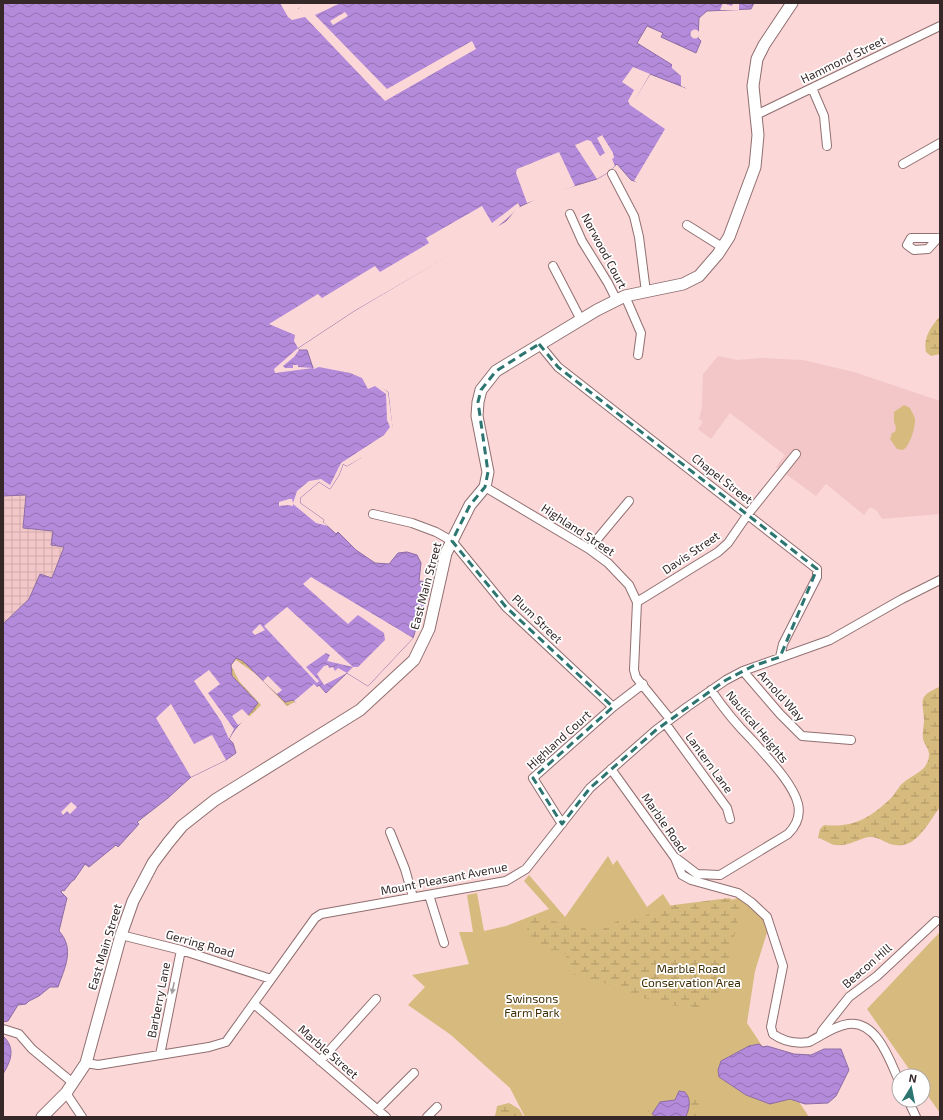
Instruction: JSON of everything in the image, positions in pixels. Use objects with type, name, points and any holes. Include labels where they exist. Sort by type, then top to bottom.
[{"type":"main road","points":[[485,486],[488,472],[477,416],[478,402],[481,390],[496,372],[539,344],[621,298],[683,284],[698,276],[722,247],[736,219],[755,167],[758,147],[753,86],[758,59],[764,45],[792,3]]},
{"type":"main road","name":"East Main Street","points":[[42,1117],[66,1093],[86,1063],[121,935],[134,901],[153,863],[182,826],[215,800],[360,710],[414,660],[429,629],[446,553],[470,505],[485,486]]},
{"type":"street","name":"Hammond Street","points":[[756,115],[940,26]]},
{"type":"street","points":[[812,88],[824,116],[827,146]]},
{"type":"street","points":[[903,164],[940,143]]},
{"type":"street","points":[[612,174],[634,216],[639,237],[646,292]]},
{"type":"street","name":"Norwood Court","points":[[570,214],[582,241],[608,283],[621,298],[641,333],[638,356]]},
{"type":"street","points":[[687,225],[722,247]]},
{"type":"street","points":[[553,266],[581,320]]},
{"type":"street","name":"Chapel Street","points":[[539,344],[558,367],[817,569],[816,577],[783,644],[780,657]]},
{"type":"street","name":"Davis Street","points":[[637,602],[718,552],[728,543],[748,514],[796,454]]},
{"type":"street","name":"Highland Street","points":[[485,486],[589,549],[618,572],[629,585],[637,602],[634,670],[668,721]]},
{"type":"street","points":[[589,549],[629,501]]},
{"type":"street","points":[[373,514],[412,523],[436,532],[452,541]]},
{"type":"street","name":"Plum Street","points":[[452,541],[506,607],[613,707]]},
{"type":"street","name":"Mount Pleasant Avenue","points":[[86,1063],[98,1065],[218,1046],[226,1042],[315,918],[321,914],[506,881],[518,875],[526,869],[590,788],[668,721],[711,690],[743,671],[830,640],[902,599],[940,580]]},
{"type":"street","name":"Arnold Way","points":[[743,671],[780,714],[802,736],[851,740]]},
{"type":"street","name":"Highland Court","points":[[562,824],[533,778],[613,707],[643,684]]},
{"type":"street","name":"Nautical Heights","points":[[675,858],[697,874],[720,876],[788,834],[795,827],[799,817],[796,799],[776,766],[743,731],[711,690]]},
{"type":"street","name":"Lantern Lane","points":[[668,721],[727,808],[730,819]]},
{"type":"street","name":"Marble Road","points":[[611,769],[675,858],[682,875],[691,880],[738,894],[751,902],[766,917],[783,966],[771,1028],[773,1034],[779,1038],[796,1043],[809,1042],[847,1024],[862,1026],[872,1032],[882,1046],[893,1068]]},
{"type":"street","points":[[390,832],[405,869],[413,898]]},
{"type":"street","points":[[429,895],[444,943]]},
{"type":"street","name":"Beacon Hill","points":[[820,1036],[822,1031],[849,997],[877,976],[936,921]]},
{"type":"street","name":"Gerring Road","points":[[121,935],[181,950],[271,979]]},
{"type":"street","name":"Barberry Lane","points":[[160,1055],[181,950]]},
{"type":"street","points":[[320,1061],[376,999]]},
{"type":"street","name":"Marble Street","points":[[254,1004],[386,1117]]},
{"type":"street","points":[[3,1029],[18,1034],[32,1049],[73,1083]]},
{"type":"street","points":[[377,1110],[414,1073]]},
{"type":"street","points":[[66,1093],[82,1117]]},
{"type":"street","points":[[427,1117],[437,1107]]},
{"type":"highlighted area","points":[[539,344],[558,367],[817,569],[780,657],[753,666],[726,680],[656,730],[590,788],[562,824],[533,778],[613,707],[506,607],[452,541],[470,505],[485,487],[488,472],[478,402],[481,390],[496,371]]},
{"type":"shaded area","points":[[718,356],[737,360],[762,358],[803,360],[854,372],[940,401],[940,514],[882,519],[877,511],[870,507],[864,515],[826,484],[816,496],[776,467],[785,455],[730,413],[711,439],[698,429],[703,422],[699,419],[702,407],[703,374]]},
{"type":"shaded area","points":[[19,479],[62,532],[76,582],[29,599],[3,627],[3,484]]},
{"type":"green space","points":[[940,316],[940,354],[931,356],[926,352],[925,347],[927,337],[931,328]]},
{"type":"green space","points":[[904,405],[910,408],[915,420],[912,436],[908,445],[903,450],[897,449],[890,439],[892,433],[895,432],[896,427],[894,422],[894,412]]},
{"type":"green space","points":[[239,651],[295,702],[287,706],[257,675],[236,660],[231,665],[239,681],[261,705],[249,717],[242,710],[238,688],[224,659]]},
{"type":"green space","points":[[940,684],[940,807],[922,833],[910,843],[903,845],[895,845],[869,837],[848,844],[835,845],[818,838],[820,829],[824,825],[834,826],[853,823],[877,811],[892,797],[903,783],[926,766],[929,754],[923,739],[923,700],[927,694],[939,687]]},
{"type":"green space","points":[[608,856],[613,865],[617,860],[647,907],[663,894],[677,916],[738,898],[770,923],[755,971],[747,1023],[809,1117],[525,1117],[510,1088],[451,1035],[408,1005],[425,987],[412,975],[469,964],[459,932],[473,932],[467,895],[477,893],[484,931],[506,926],[549,909],[524,881],[529,875],[565,917]]},
{"type":"green space","name":"Marble Road Conservation Area","points":[[729,898],[740,904],[737,926],[717,1001],[706,1008],[669,1005],[640,997],[607,984],[569,973],[566,954],[557,950],[541,951],[527,929],[529,919],[535,915],[560,923],[577,923],[590,932],[596,933],[619,920],[641,919],[654,910],[666,906]]},
{"type":"green space","points":[[940,932],[940,1113],[931,1100],[931,1068],[908,1068],[867,1009]]},
{"type":"green space","points":[[687,1094],[695,1097],[699,1103],[700,1109],[696,1117],[643,1117],[649,1110],[670,1104]]},
{"type":"green space","points":[[509,1103],[519,1109],[524,1117],[495,1117],[497,1106]]},
{"type":"water","points":[[3,3],[290,3],[295,11],[308,3],[754,3],[751,9],[707,11],[699,18],[698,38],[701,41],[696,53],[661,37],[663,33],[647,26],[637,43],[690,76],[686,88],[650,74],[633,102],[669,126],[637,182],[631,180],[617,164],[597,179],[544,195],[517,208],[506,221],[354,311],[298,348],[299,350],[307,350],[313,368],[320,365],[363,376],[369,385],[375,384],[388,392],[392,427],[362,457],[347,466],[343,464],[339,475],[330,489],[319,482],[300,498],[300,503],[324,520],[323,522],[336,534],[338,532],[356,550],[375,563],[389,564],[398,553],[407,552],[417,555],[421,563],[419,581],[431,582],[413,638],[368,686],[347,673],[326,693],[319,685],[297,704],[293,700],[285,702],[243,661],[236,658],[231,665],[232,676],[258,703],[235,729],[229,739],[233,743],[236,753],[226,760],[191,777],[168,798],[137,822],[139,824],[118,847],[116,845],[89,867],[85,864],[74,880],[64,891],[62,890],[61,892],[67,898],[59,931],[64,938],[68,951],[66,965],[58,987],[50,987],[26,1004],[18,1005],[8,1021],[3,1022],[3,624],[29,599],[40,574],[52,578],[64,547],[51,545],[53,531],[23,528],[26,495],[3,496]]},
{"type":"water","points":[[3,1036],[10,1045],[11,1055],[3,1074]]},
{"type":"water","points":[[759,1044],[763,1047],[767,1046],[794,1054],[811,1055],[824,1049],[841,1049],[849,1070],[836,1096],[828,1103],[805,1104],[790,1099],[770,1104],[746,1095],[719,1077],[718,1070],[721,1061],[749,1046]]},
{"type":"water","points":[[679,1091],[685,1092],[689,1098],[686,1117],[657,1117],[652,1114],[660,1102],[675,1100]]},
{"type":"pier","points":[[280,3],[292,3],[298,9],[305,3],[341,3],[315,15],[387,89],[472,41],[476,49],[385,101],[305,17],[292,20],[288,17]]},
{"type":"pier","points":[[723,3],[732,6],[733,3],[738,3],[739,10],[720,10]]},
{"type":"pier","points":[[345,12],[348,16],[333,25],[330,21]]},
{"type":"pier","points":[[695,29],[700,34],[695,39],[690,34]]},
{"type":"pier","points":[[672,63],[692,76],[688,89],[681,86],[681,76],[672,68]]},
{"type":"pier","points":[[633,67],[650,74],[635,102],[670,125],[671,131],[651,166],[638,183],[634,181],[665,129],[630,105],[628,101],[634,90],[622,82]]},
{"type":"pier","points":[[602,135],[613,153],[614,158],[612,159],[615,166],[597,179],[575,145],[587,140],[591,141],[600,156],[605,153],[597,138]]},
{"type":"pier","points":[[559,152],[575,186],[527,203],[516,173],[517,169]]},
{"type":"pier","points":[[518,203],[520,207],[495,229],[354,311],[298,348],[294,341],[295,335],[269,324],[318,294],[322,298],[375,266],[380,272],[429,243],[426,238],[482,206],[492,223]]},
{"type":"pier","points":[[298,348],[299,350],[294,357],[283,366],[285,368],[293,368],[293,365],[298,365],[298,367],[313,368],[275,373],[274,369]]},
{"type":"pier","points":[[319,363],[364,375],[370,383],[375,382],[388,392],[393,429],[388,438],[372,452],[347,466],[343,464],[339,475],[330,489],[319,482],[300,498],[300,503],[324,520],[323,522],[328,526],[316,523],[293,504],[293,506],[279,506],[279,502],[292,499],[293,503],[297,491],[309,481],[321,479],[330,485],[341,463],[384,435],[390,427],[387,420],[386,394],[375,386],[368,389],[362,378],[350,373],[319,367],[313,368]]},
{"type":"pier","points":[[311,577],[413,638],[368,686],[347,673],[353,667],[358,667],[385,640],[384,633],[358,615],[348,624],[303,584]]},
{"type":"pier","points":[[287,607],[353,667],[327,661],[330,655],[326,653],[306,667],[319,681],[317,683],[264,626]]},
{"type":"pier","points":[[260,624],[265,630],[255,635],[252,632]]},
{"type":"pier","points":[[328,665],[329,668],[333,667],[335,671],[338,668],[347,673],[324,685],[317,674],[324,666]]},
{"type":"pier","points":[[209,670],[220,684],[208,693],[234,729],[229,739],[221,721],[194,681]]},
{"type":"pier","points":[[268,676],[282,690],[277,694],[263,681]]},
{"type":"pier","points":[[314,684],[318,688],[298,706],[294,701]]},
{"type":"pier","points":[[171,704],[194,744],[212,735],[226,760],[191,777],[156,718]]},
{"type":"pier","points":[[242,709],[250,717],[238,725],[232,716]]},
{"type":"pier","points":[[71,802],[77,807],[70,814],[67,811],[63,815],[61,812]]},
{"type":"park label","name":"Swinsons Farm Park","points":[[532,1006]]}]
